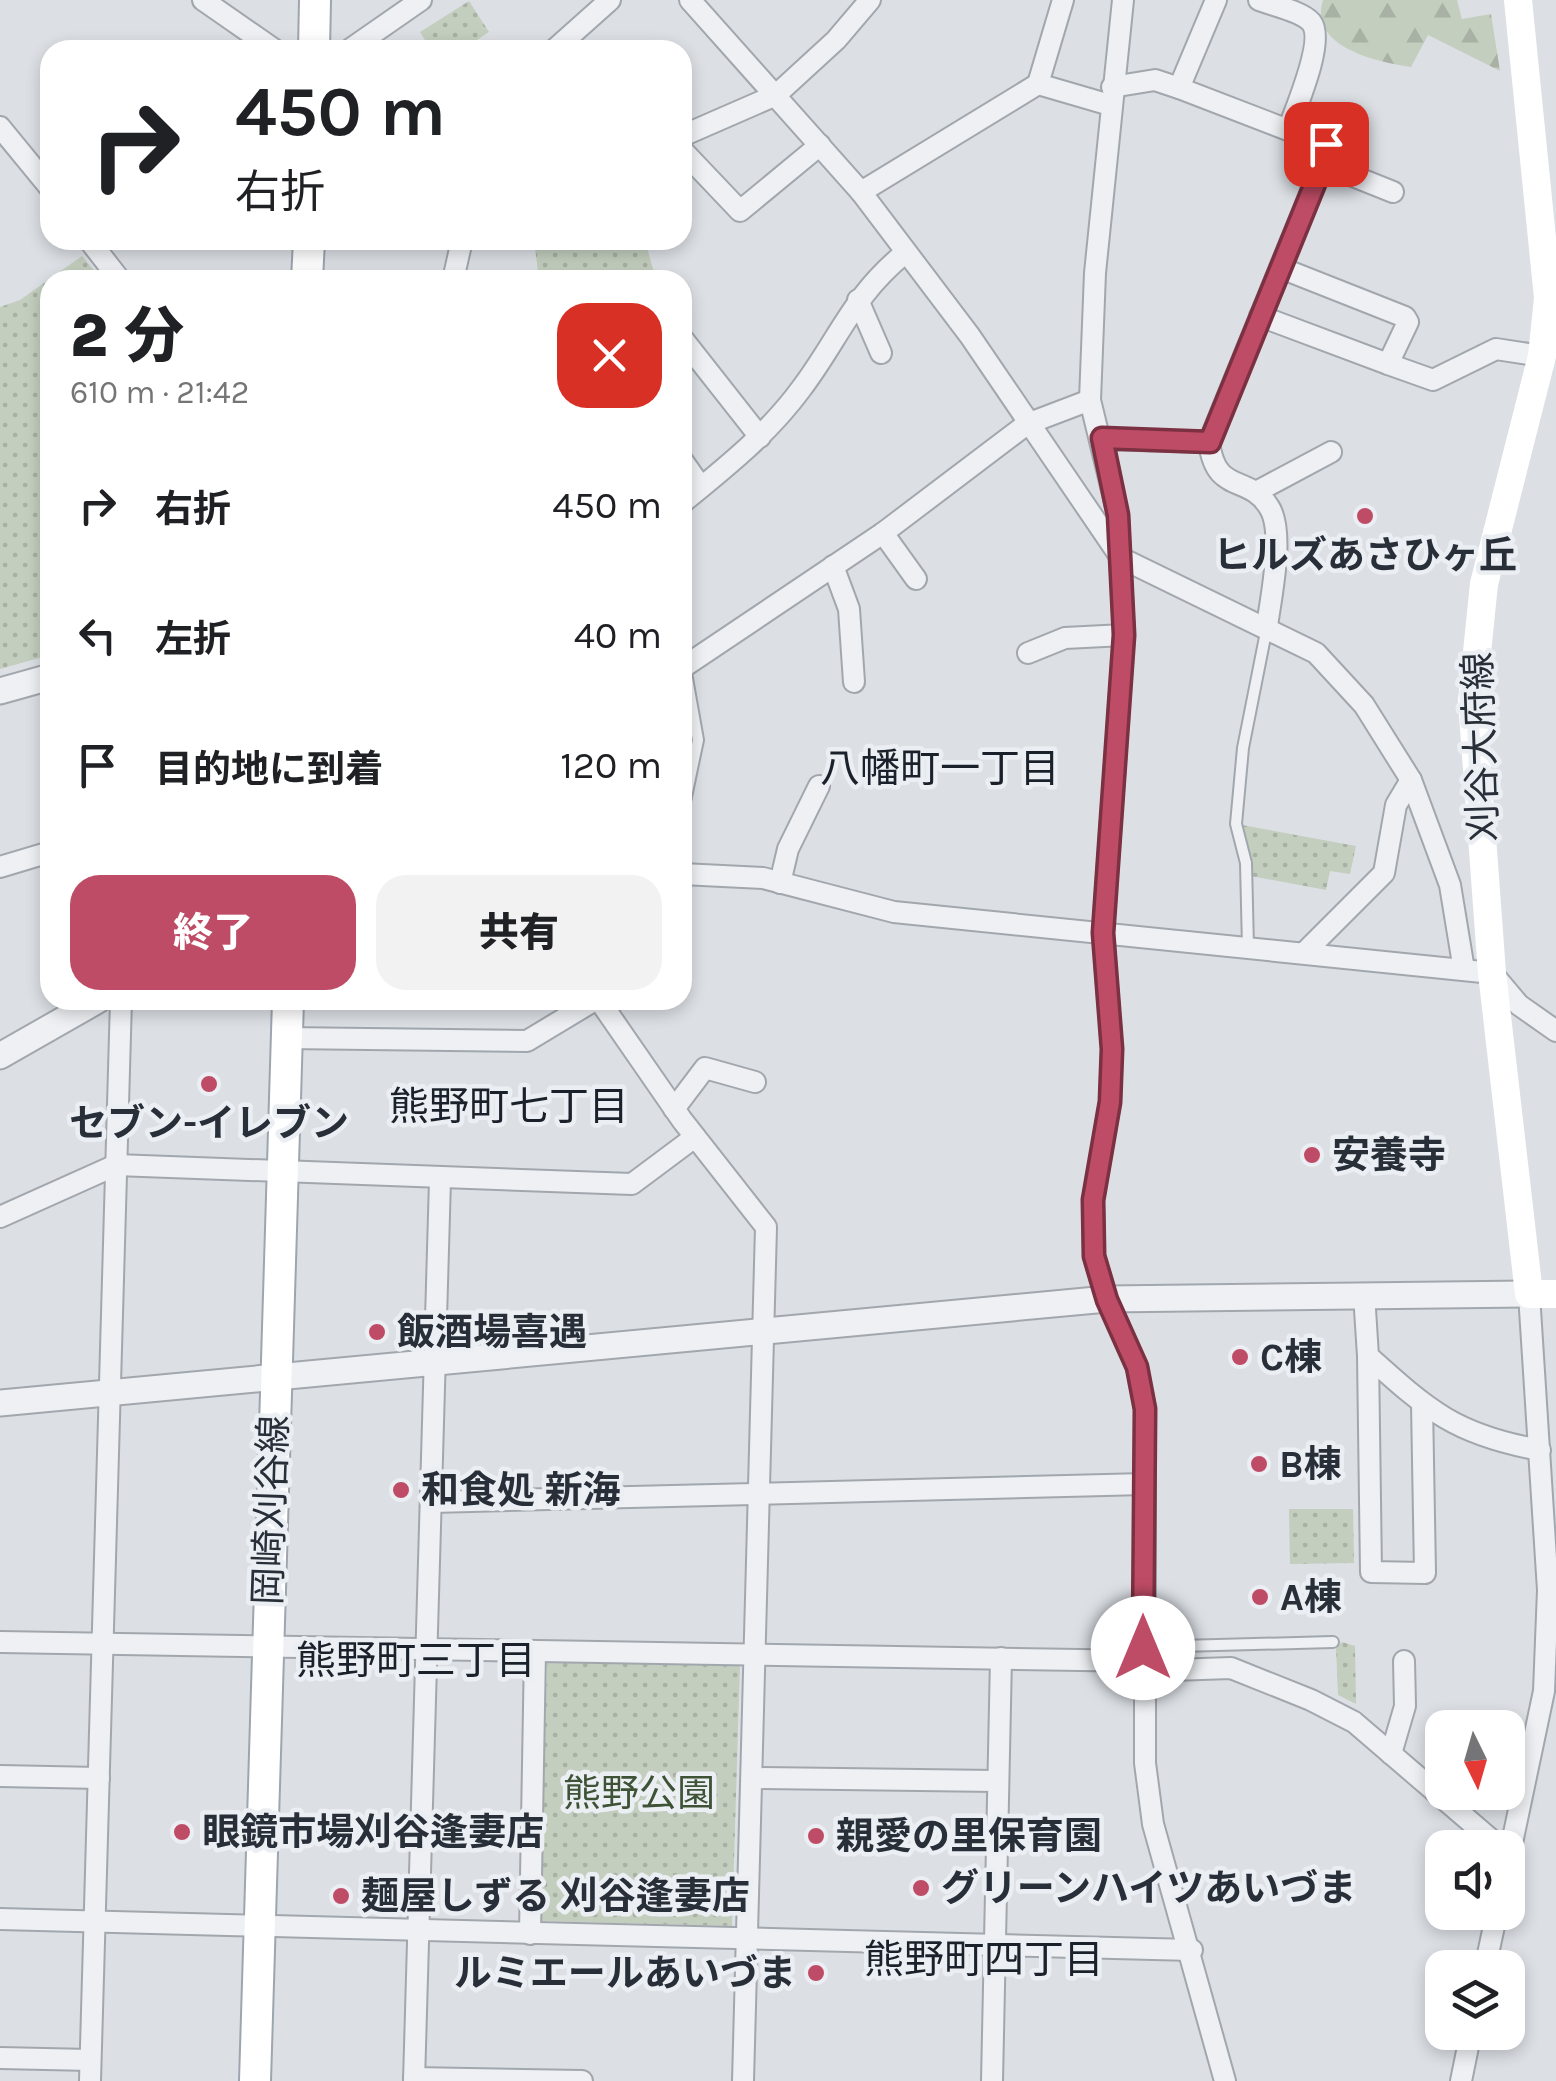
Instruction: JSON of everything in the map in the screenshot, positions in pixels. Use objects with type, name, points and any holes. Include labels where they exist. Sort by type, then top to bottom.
[{"type":"main road","points":[[314,40],[316,0]]},
{"type":"main road","name":"刈谷大府線","points":[[1518,0],[1550,229],[1548,298],[1542,356],[1484,584],[1472,701],[1478,972],[1542,1294]]},
{"type":"main road","name":"岡崎刈谷線","points":[[255,2081],[287,1010]]},
{"type":"street","points":[[203,0],[261,40]]},
{"type":"street","points":[[363,40],[421,0]]},
{"type":"street","points":[[565,40],[610,0]]},
{"type":"street","points":[[690,0],[861,192],[970,336],[1028,424],[1096,515],[1121,558],[1268,626],[1316,653],[1383,730],[1411,780],[1478,972],[1556,1031]]},
{"type":"street","points":[[692,132],[776,96],[836,40],[870,0]]},
{"type":"street","points":[[1038,84],[1064,0]]},
{"type":"street","points":[[1123,0],[1095,273],[1090,400],[1118,515],[1124,635],[1103,933],[1110,1084],[1093,1200],[1094,1256],[1107,1300],[1137,1367],[1145,1409],[1145,1764],[1153,1824],[1192,1950],[1225,2081]]},
{"type":"street","points":[[1180,88],[1216,0]]},
{"type":"street","points":[[1260,0],[1310,20],[1314,30],[1310,69],[1288,130]]},
{"type":"street","points":[[861,192],[1038,84],[1111,96],[1155,80],[1326,144],[1323,164],[1210,442],[1212,465],[1228,483],[1256,492],[1272,510],[1276,549],[1268,626]]},
{"type":"street","points":[[0,127],[40,176]]},
{"type":"street","points":[[692,161],[740,211],[820,145]]},
{"type":"street","points":[[1323,164],[1393,192]]},
{"type":"street","points":[[97,250],[112,270]]},
{"type":"street","points":[[692,495],[760,437],[802,388],[875,277],[905,253]]},
{"type":"street","points":[[1281,268],[1405,316],[1408,322],[1388,364]]},
{"type":"street","points":[[858,300],[880,353]]},
{"type":"street","points":[[1260,316],[1433,380],[1496,349],[1542,356]]},
{"type":"street","points":[[692,351],[760,437]]},
{"type":"street","points":[[692,663],[883,533],[1028,424],[1090,400]]},
{"type":"street","points":[[1102,438],[1210,442]]},
{"type":"street","points":[[1256,492],[1332,452]]},
{"type":"street","points":[[692,474],[701,487]]},
{"type":"street","points":[[883,533],[916,579]]},
{"type":"street","points":[[833,566],[849,609],[854,682]]},
{"type":"street","points":[[1028,652],[1064,638],[1124,635]]},
{"type":"street","points":[[0,691],[40,680]]},
{"type":"street","points":[[1304,953],[1384,873],[1396,805],[1411,780]]},
{"type":"street","points":[[780,883],[788,848],[818,786]]},
{"type":"street","points":[[0,867],[40,855]]},
{"type":"street","points":[[692,875],[780,883],[894,912],[1478,972]]},
{"type":"street","points":[[0,1056],[80,1010]]},
{"type":"street","points":[[0,2058],[90,2071],[121,1010]]},
{"type":"street","points":[[286,1038],[527,1042],[580,1010]]},
{"type":"street","points":[[604,1010],[766,1228],[743,2081]]},
{"type":"street","points":[[674,1109],[704,1068],[755,1082]]},
{"type":"street","points":[[0,1217],[116,1166],[632,1184],[695,1137]]},
{"type":"street","points":[[440,1180],[434,1502],[414,2080],[582,2081]]},
{"type":"street","points":[[1364,1294],[1372,1572],[1425,1572],[1422,1404]]},
{"type":"street","points":[[0,1403],[276,1374],[1107,1300],[1542,1294],[1540,1450],[1548,1590],[1544,1691],[1512,1830]]},
{"type":"street","points":[[1368,1356],[1422,1404],[1456,1427],[1490,1441],[1540,1450]]},
{"type":"street","points":[[434,1502],[1144,1484]]},
{"type":"street","points":[[0,1642],[1143,1660],[1232,1668],[1354,1722],[1479,1830]]},
{"type":"street","points":[[530,1934],[535,1651]]},
{"type":"street","points":[[992,2081],[1001,1658]]},
{"type":"street","points":[[1392,1754],[1405,1706],[1404,1660]]},
{"type":"street","points":[[0,1776],[99,1778]]},
{"type":"street","points":[[752,1778],[998,1781]]},
{"type":"street","points":[[0,1919],[1192,1950]]},
{"type":"street","points":[[1461,2081],[1468,2050]]},
{"type":"lane","points":[[1248,947],[1246,863],[1236,824],[1243,748],[1268,626]]},
{"type":"lane","points":[[692,709],[698,740],[692,768]]},
{"type":"lane","points":[[1143,1660],[1333,1642]]},
{"type":"green space","points":[[1323,0],[1457,0],[1462,19],[1491,14],[1500,71],[1428,35],[1411,67],[1364,56],[1335,41],[1326,30],[1321,16]]},
{"type":"green space","points":[[469,1],[489,32],[477,40],[425,40],[420,32]]},
{"type":"green space","points":[[535,250],[648,250],[653,270],[538,270]]},
{"type":"green space","points":[[82,256],[94,270],[62,270]]},
{"type":"green space","points":[[40,286],[40,658],[0,669],[0,307],[20,300]]},
{"type":"green space","points":[[1242,825],[1356,846],[1350,874],[1330,871],[1326,890],[1251,876]]},
{"type":"green space","points":[[1289,1509],[1353,1509],[1354,1563],[1290,1564]]},
{"type":"green space","points":[[1342,1642],[1355,1646],[1356,1704],[1338,1695],[1336,1648]]},
{"type":"green space","name":"熊野公園","points":[[547,1662],[740,1665],[732,1926],[539,1921]]},
{"type":"place","name":"ヒルズあさひヶ丘","points":[[1365,516]]},
{"type":"place","name":"セブン-イレブン","points":[[209,1084]]},
{"type":"place","name":"安養寺","points":[[1312,1155]]},
{"type":"place","name":"飯酒場喜遇","points":[[377,1332]]},
{"type":"place","name":"C棟","points":[[1240,1357]]},
{"type":"place","name":"B棟","points":[[1259,1464]]},
{"type":"place","name":"和食処 新海","points":[[401,1490]]},
{"type":"place","name":"A棟","points":[[1260,1597]]},
{"type":"place","name":"眼鏡市場刈谷逢妻店","points":[[182,1832]]},
{"type":"place","name":"親愛の里保育園","points":[[816,1836]]},
{"type":"place","name":"グリーンハイツあいづま","points":[[921,1888]]},
{"type":"place","name":"麺屋しずる 刈谷逢妻店","points":[[341,1896]]},
{"type":"place","name":"ルミエールあいづま","points":[[816,1973]]},
{"type":"district","name":"八幡町一丁目","points":[[940,768]]},
{"type":"district","name":"熊野町七丁目","points":[[509,1106]]},
{"type":"district","name":"熊野町三丁目","points":[[416,1660]]},
{"type":"district","name":"熊野町四丁目","points":[[984,1959]]},
{"type":"route","points":[[1143,1648],[1145,1409],[1137,1367],[1107,1300],[1094,1256],[1093,1200],[1110,1102],[1112,1049],[1103,933],[1124,635],[1118,515],[1102,438],[1210,442],[1323,164],[1326,144]]}]
